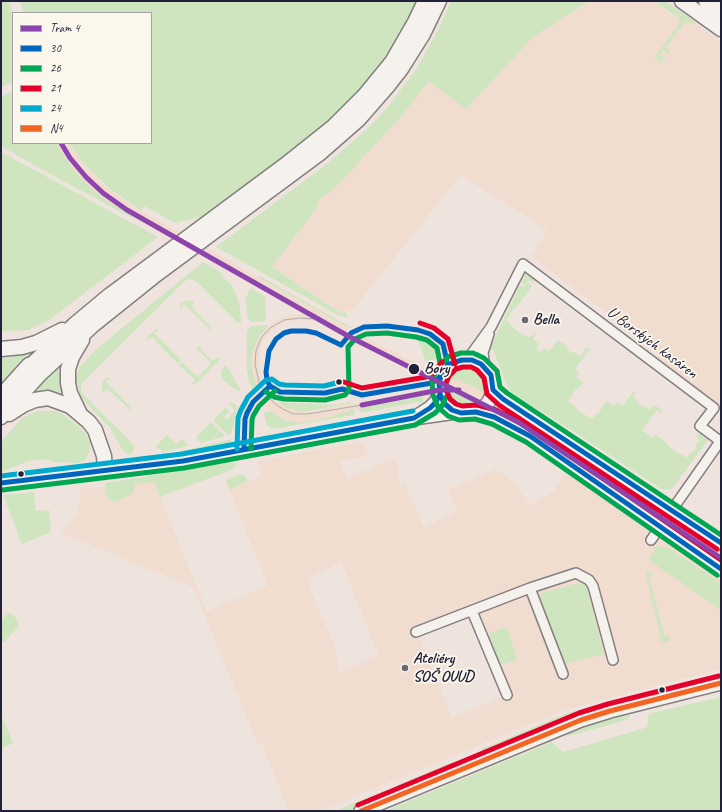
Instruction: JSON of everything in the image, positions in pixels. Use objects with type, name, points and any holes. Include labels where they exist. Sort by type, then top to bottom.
[{"type":"highway","points":[[1,398],[30,366]]},
{"type":"main road","points":[[30,366],[74,326],[143,270],[289,162],[333,127],[365,95],[392,62],[425,1]]},
{"type":"main road","points":[[1,416],[40,374],[93,325],[153,277],[296,172],[341,136],[374,103],[401,69],[423,34],[439,1]]},
{"type":"main road","points":[[682,1],[721,29]]},
{"type":"main road","points":[[706,1],[721,12]]},
{"type":"main road","points":[[79,412],[70,393],[68,368],[72,357],[93,325]]},
{"type":"main road","points":[[1,349],[22,347],[36,343],[57,332],[74,326]]},
{"type":"main road","points":[[1,421],[23,405],[35,400],[48,398],[60,402],[79,412],[96,430],[104,456],[106,471]]},
{"type":"street","name":"U Borských kasáren","points":[[491,327],[524,264],[714,408],[700,426],[720,440],[651,540]]},
{"type":"street","points":[[467,360],[491,327]]},
{"type":"street","points":[[485,367],[483,353],[491,327]]},
{"type":"street","points":[[1,483],[106,471],[197,458],[414,418],[456,412],[466,414],[476,412],[488,404],[493,390],[491,375],[485,367],[476,362],[467,360],[457,361],[446,369],[440,382],[440,394],[436,402],[430,408],[414,418]]},
{"type":"street","points":[[493,390],[514,406],[721,543]]},
{"type":"street","points":[[440,394],[448,406],[456,412]]},
{"type":"street","points":[[476,412],[502,420],[530,436],[721,569]]},
{"type":"street","points":[[416,632],[530,588],[576,573],[589,580],[592,586],[613,660]]},
{"type":"street","points":[[530,588],[563,674]]},
{"type":"street","points":[[472,611],[507,695]]},
{"type":"street","points":[[361,811],[581,720],[721,683]]},
{"type":"shaded area","points":[[590,1],[652,1],[678,19],[683,13],[721,42],[721,411],[654,360],[659,353],[532,257],[547,230],[461,175],[353,309],[341,313],[272,267],[316,209],[319,201],[402,116],[430,80],[466,108],[533,37]]},
{"type":"shaded area","points":[[57,144],[70,144],[83,163],[102,183],[118,196],[145,213],[349,328],[343,335],[319,322],[302,320],[288,321],[275,328],[267,335],[261,345],[258,365],[263,384],[257,390],[252,362],[253,349],[257,340],[264,330],[273,322],[291,314],[302,313],[140,221],[118,206],[109,203],[79,176]]},
{"type":"shaded area","points":[[361,333],[361,335],[368,339],[439,373],[434,378],[429,380],[416,371],[351,341]]},
{"type":"shaded area","points":[[446,378],[459,380],[476,388],[486,397],[479,405],[456,393],[445,393],[444,386]]},
{"type":"shaded area","points":[[434,389],[434,395],[354,409],[322,419],[300,423],[280,418],[262,403],[270,395],[287,408],[307,412],[419,393]]},
{"type":"shaded area","points":[[494,401],[524,418],[657,508],[652,515],[487,409]]},
{"type":"shaded area","points":[[362,442],[366,456],[340,461],[347,478],[394,458],[399,471],[396,472],[401,486],[403,486],[402,483],[404,482],[424,527],[457,512],[448,490],[496,469],[517,484],[528,506],[553,492],[568,469],[721,572],[721,669],[567,709],[320,811],[289,811],[261,742],[258,744],[193,587],[61,533],[76,516],[80,502],[79,489],[154,482],[207,611],[268,585],[229,490],[262,475],[257,461]],"holes":[[[341,562],[379,656],[340,672],[333,641],[310,589],[311,585],[307,578]],[[469,605],[507,695],[452,718],[415,628],[461,610],[461,608]]]},
{"type":"shaded area","points":[[680,521],[721,550],[721,561],[673,531]]},
{"type":"green space","points":[[1,1],[9,1],[12,12],[12,82],[1,87]]},
{"type":"green space","points":[[20,1],[420,1],[383,64],[367,85],[329,123],[206,216],[175,223],[144,206],[141,210],[110,189],[83,163],[70,144],[152,144],[152,12],[24,12]]},
{"type":"green space","points":[[451,1],[590,1],[533,37],[466,109],[429,81],[402,116],[330,193],[325,194],[319,201],[316,209],[272,267],[341,313],[345,312],[348,316],[338,315],[216,247],[328,163],[367,129],[386,109],[416,70],[439,28]]},
{"type":"green space","points":[[654,1],[666,1],[682,13],[678,18]]},
{"type":"green space","points":[[683,13],[721,42],[697,24],[685,22],[666,47],[670,50],[667,55],[663,50],[659,55],[666,57],[661,63],[655,57],[680,22],[678,19]]},
{"type":"green space","points":[[12,92],[12,144],[57,144],[71,166],[92,189],[136,219],[39,168],[1,146],[1,97]]},
{"type":"green space","points":[[1,152],[158,237],[49,320],[28,330],[1,331]]},
{"type":"green space","points":[[203,262],[222,273],[221,275],[232,285],[240,305],[241,323],[238,323],[197,282],[192,279],[186,280],[81,384],[82,393],[135,446],[131,455],[127,454],[123,451],[110,428],[81,396],[78,388],[79,382],[76,386],[77,373],[79,368],[95,350]]},
{"type":"green space","points":[[527,271],[540,282],[540,284],[529,280],[527,282],[532,286],[506,320],[524,336],[525,335],[529,338],[535,332],[536,333],[533,339],[539,344],[536,348],[541,352],[544,348],[549,351],[558,340],[568,347],[567,349],[572,353],[573,352],[580,356],[586,348],[590,349],[575,369],[579,373],[576,377],[583,382],[568,401],[577,408],[577,410],[592,419],[597,413],[598,414],[606,401],[614,406],[618,402],[623,405],[634,391],[636,392],[633,397],[643,407],[644,405],[650,410],[655,405],[663,411],[662,414],[657,410],[642,430],[652,438],[655,434],[668,444],[667,445],[686,458],[697,448],[695,446],[700,440],[696,437],[699,433],[708,440],[671,490],[661,489],[511,392],[494,352],[490,348],[520,285],[523,287],[525,285],[521,283]]},
{"type":"green space","points":[[260,276],[352,328],[349,328],[258,277]]},
{"type":"green space","points":[[251,288],[265,297],[265,321],[252,322],[248,319],[245,299]]},
{"type":"green space","points":[[187,300],[195,302],[191,306],[212,328],[210,330],[184,304],[180,308],[180,304]]},
{"type":"green space","points":[[269,325],[257,340],[252,354],[252,368],[257,390],[254,392],[249,382],[247,370],[247,331],[249,327],[252,326]]},
{"type":"green space","points":[[156,329],[159,329],[155,334],[181,360],[177,363],[152,337],[147,341],[148,336]]},
{"type":"green space","points":[[417,338],[423,338],[431,342],[437,347],[442,356],[429,363],[426,362]]},
{"type":"green space","points":[[49,341],[1,391],[1,353]]},
{"type":"green space","points":[[198,346],[213,361],[218,357],[219,359],[218,362],[196,384],[192,385],[190,384],[195,380],[179,365],[182,362],[198,377],[211,363],[196,348]]},
{"type":"green space","points":[[68,354],[70,403],[20,402]]},
{"type":"green space","points":[[225,365],[240,389],[239,392],[222,379],[221,372]]},
{"type":"green space","points":[[468,365],[480,369],[485,375],[488,387],[486,397],[476,388],[459,380],[446,378],[456,367]]},
{"type":"green space","points":[[108,377],[110,378],[106,382],[132,408],[130,410],[108,389],[103,393],[102,383]]},
{"type":"green space","points":[[451,392],[479,405],[467,409],[458,407],[449,400],[445,393]]},
{"type":"green space","points":[[423,396],[423,403],[417,402],[362,413],[359,411],[359,408]]},
{"type":"green space","points":[[232,402],[236,405],[237,409],[231,434],[228,435],[213,420],[226,407],[229,411],[224,417],[227,419],[235,411],[229,404]]},
{"type":"green space","points":[[278,402],[333,405],[353,403],[302,412],[287,408]]},
{"type":"green space","points":[[354,409],[355,413],[353,415],[273,429],[267,426],[264,412],[270,411],[284,420],[300,423],[322,419]]},
{"type":"green space","points":[[37,411],[54,411],[61,413],[82,429],[91,443],[90,450],[86,458],[78,463],[56,462],[45,459],[26,462],[1,472],[1,442],[22,418]]},
{"type":"green space","points":[[211,422],[225,436],[201,443],[197,439],[197,436]]},
{"type":"green space","points":[[167,435],[177,444],[182,439],[188,446],[162,452],[161,449],[156,448],[156,446]]},
{"type":"green space","points":[[233,439],[228,444],[217,449],[137,461],[137,459],[157,457]]},
{"type":"green space","points":[[222,462],[236,463],[236,465],[231,470],[160,497],[154,482],[135,484],[134,492],[117,501],[112,501],[106,495],[105,483]]},
{"type":"green space","points":[[239,474],[245,476],[248,481],[229,490],[226,480]]},
{"type":"green space","points":[[34,492],[36,511],[49,510],[51,532],[22,544],[3,495]]},
{"type":"green space","points":[[656,546],[670,549],[721,583],[721,610],[650,561]]},
{"type":"green space","points":[[648,572],[654,575],[649,577],[665,638],[670,636],[670,640],[666,642],[662,642],[661,639],[647,580],[646,573]]},
{"type":"green space","points":[[583,582],[586,584],[604,654],[565,664],[540,596],[541,593]]},
{"type":"green space","points":[[9,612],[16,618],[19,626],[4,642],[1,640],[1,620]]},
{"type":"green space","points":[[507,627],[517,660],[499,665],[489,633]]},
{"type":"green space","points":[[642,693],[646,698],[485,753],[481,749],[568,713]]},
{"type":"green space","points":[[721,697],[721,811],[385,811],[552,742],[563,752],[645,728],[648,725],[648,716],[651,713]]},
{"type":"green space","points":[[627,713],[630,716],[627,720],[569,736],[567,734],[567,732],[591,722]]},
{"type":"green space","points":[[1,714],[13,743],[1,749]]},
{"type":"green space","points":[[452,762],[455,764],[454,766],[400,790],[395,786]]},
{"type":"green space","points":[[386,790],[386,796],[350,811],[335,811]]},
{"type":"waterway","points":[[488,751],[554,723]]},
{"type":"waterway","points":[[462,762],[469,759]]},
{"type":"waterway","points":[[398,788],[452,765]]},
{"type":"tram line","name":"4","points":[[62,144],[70,158],[86,177],[103,193],[127,210],[348,336],[518,422],[721,558]]},
{"type":"tram line","points":[[329,325],[316,319],[299,318],[284,320],[270,328],[261,338],[256,351],[255,364],[259,382],[274,403],[293,414],[308,414],[362,405]]},
{"type":"tram line","name":"4","points":[[362,405],[439,390],[459,390]]},
{"type":"transit line","name":"21","points":[[420,323],[434,328],[448,339],[455,364]]},
{"type":"transit line","name":"30","points":[[341,345],[351,333],[364,327],[387,326],[418,330],[430,334],[443,344],[448,366]]},
{"type":"transit line","name":"30","points":[[341,345],[316,333],[306,331],[291,331],[284,333],[276,339],[269,351],[266,372],[267,380],[270,386],[280,392],[325,393],[342,389],[362,395],[432,383],[438,379],[448,366]]},
{"type":"transit line","name":"26","points":[[266,392],[274,397],[284,399],[325,400],[345,395],[349,390],[348,347],[355,339],[366,334],[387,333],[427,340],[437,348],[441,368]]},
{"type":"transit line","name":"26","points":[[717,575],[526,442],[492,424],[475,419],[459,420],[448,416],[438,407],[433,395],[432,381],[437,369],[448,357],[461,353],[473,353],[484,358],[497,371],[500,387],[507,393],[721,535]]},
{"type":"transit line","name":"30","points":[[721,543],[503,399],[493,390],[491,375],[481,364],[472,360],[462,360],[452,363],[443,372],[439,382],[440,394],[444,403],[452,410],[461,413],[476,412],[494,417],[530,436],[721,569]]},
{"type":"transit line","name":"21","points":[[344,382],[362,388],[426,377],[433,373],[442,362]]},
{"type":"transit line","name":"21","points":[[717,549],[499,405],[487,394],[484,378],[477,370],[471,367],[463,367],[456,369],[449,376],[446,383],[447,392],[450,399],[456,404],[462,406],[477,405],[496,410],[533,430],[721,560]]},
{"type":"transit line","name":"24","points":[[237,449],[238,418],[241,410],[248,397],[266,380],[272,379],[279,384],[285,385],[324,386],[340,382]]},
{"type":"transit line","name":"30","points":[[244,449],[245,419],[247,413],[253,402],[270,386]]},
{"type":"transit line","name":"26","points":[[251,449],[253,416],[259,406],[275,391]]},
{"type":"transit line","name":"30","points":[[1,483],[183,461],[414,418],[430,408],[436,402],[440,394]]},
{"type":"transit line","name":"26","points":[[2,490],[184,468],[415,425],[435,413],[442,406],[446,397]]},
{"type":"transit line","name":"24","points":[[1,476],[182,454],[413,411]]},
{"type":"transit line","name":"21","points":[[358,805],[579,713],[608,704],[719,676]]},
{"type":"transit line","name":"N4","points":[[361,811],[581,720],[610,711],[721,683]]},
{"type":"place","name":"Bella","points":[[525,320]]},
{"type":"place","name":"Bory","points":[[414,369]]},
{"type":"place","name":"Ateliéry SOŠ OUUD","points":[[405,668]]}]
